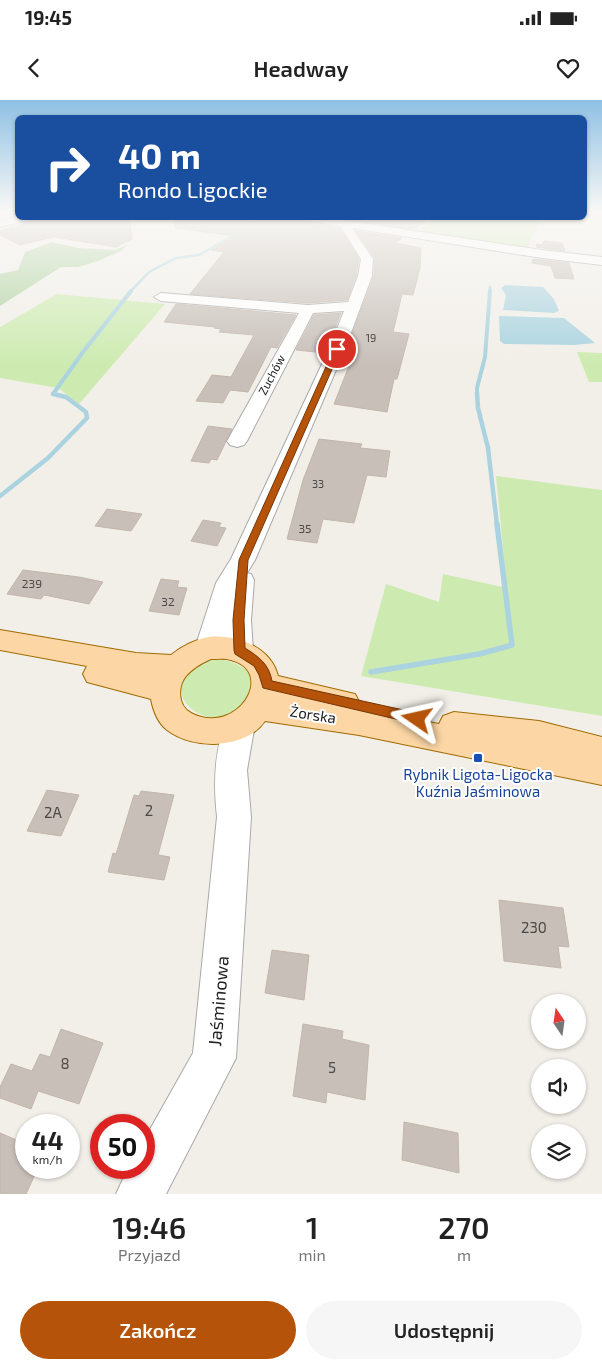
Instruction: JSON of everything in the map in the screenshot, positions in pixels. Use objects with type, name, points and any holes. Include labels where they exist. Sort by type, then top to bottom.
[{"type":"main road","points":[[0,640],[136,664],[170,679]]},
{"type":"main road","points":[[209,648],[239,650],[258,663],[265,675],[256,706],[222,730],[202,730],[184,724],[171,713],[167,706],[170,679],[187,657],[209,648]]},
{"type":"main road","points":[[0,654],[44,662],[170,679]]},
{"type":"main road","name":"Żorska","points":[[256,706],[385,712],[443,723],[539,735],[602,751]]},
{"type":"main road","name":"Żorska","points":[[256,706],[359,722],[602,770]]},
{"type":"street","points":[[209,648],[229,584],[244,560],[330,366],[354,306],[367,264]]},
{"type":"street","points":[[161,297],[308,308],[354,306]]},
{"type":"street","name":"Zuchów","points":[[236,441],[308,308]]},
{"type":"street","points":[[239,650],[238,620],[244,560]]},
{"type":"street","name":"Jaśminowa","points":[[140,1194],[214,1058],[234,817],[230,789],[231,757],[256,706]]},
{"type":"street","name":"Jaśminowa","points":[[202,730],[210,742],[230,789]]},
{"type":"green space","points":[[20,264],[88,264],[78,267],[61,267],[0,306],[0,274],[18,270]]},
{"type":"green space","points":[[57,294],[165,304],[79,404],[58,388],[0,378],[0,327]]},
{"type":"green space","points":[[577,352],[602,353],[602,382],[589,382]]},
{"type":"green space","points":[[496,476],[602,490],[602,716],[361,676],[386,584],[439,602],[443,574],[507,588]]},
{"type":"green space","points":[[216,659],[231,662],[245,669],[253,681],[250,696],[235,712],[218,718],[202,715],[189,706],[181,694],[182,681],[193,668]]},
{"type":"water","points":[[505,285],[543,287],[554,299],[559,311],[554,313],[503,310],[506,295],[501,288]]},
{"type":"water","points":[[499,316],[564,318],[595,343],[574,345],[504,344],[500,341]]},
{"type":"building","points":[[214,264],[358,264],[356,276],[347,300],[308,303],[190,294]]},
{"type":"building","points":[[375,264],[420,264],[413,295],[402,294],[393,332],[409,334],[397,379],[394,379],[387,412],[334,404],[353,356],[344,355],[374,276]]},
{"type":"building","points":[[539,264],[569,264],[574,279],[555,278],[551,266]]},
{"type":"building","points":[[176,304],[296,315],[277,348],[271,347],[248,392],[230,390],[223,403],[196,401],[212,375],[231,377],[254,335],[219,332],[221,329],[215,327],[164,322]]},
{"type":"building","points":[[341,313],[325,353],[296,350],[314,315]]},
{"type":"building","points":[[208,426],[232,429],[217,460],[211,459],[209,463],[191,461]]},
{"type":"building","points":[[319,439],[362,444],[360,448],[390,451],[386,477],[367,475],[354,523],[323,519],[317,543],[287,539],[303,480]]},
{"type":"building","points":[[107,509],[142,514],[131,531],[95,526]]},
{"type":"building","points":[[203,520],[221,523],[219,527],[226,528],[217,546],[191,541]]},
{"type":"building","points":[[23,570],[103,582],[89,604],[44,595],[41,599],[7,594]]},
{"type":"building","points":[[161,579],[179,581],[177,587],[187,588],[179,615],[149,611]]},
{"type":"building","points":[[47,790],[79,795],[61,836],[27,831]]},
{"type":"building","points":[[141,791],[174,795],[158,855],[170,857],[164,880],[108,872],[113,853],[116,854],[134,795],[139,796]]},
{"type":"building","points":[[499,900],[563,908],[569,947],[558,946],[561,968],[504,961]]},
{"type":"building","points":[[272,950],[309,955],[304,1000],[265,993]]},
{"type":"building","points":[[303,1024],[343,1031],[342,1039],[369,1045],[365,1100],[327,1092],[326,1103],[293,1096]]},
{"type":"building","points":[[61,1029],[103,1043],[79,1104],[38,1091],[31,1109],[0,1098],[0,1087],[11,1064],[32,1071],[40,1054],[50,1057]]},
{"type":"building","points":[[404,1122],[458,1133],[459,1173],[402,1160]]},
{"type":"building","points":[[0,1133],[15,1139],[15,1179],[33,1179],[26,1194],[0,1194]]},
{"type":"waterway","points":[[130,292],[149,272],[164,264]]},
{"type":"waterway","points":[[53,394],[131,291]]},
{"type":"waterway","points":[[477,393],[485,357],[490,291]]},
{"type":"waterway","points":[[477,393],[478,408],[488,448],[497,525]]},
{"type":"waterway","points":[[0,496],[48,458],[87,418],[86,412],[66,397],[53,394]]},
{"type":"waterway","points":[[371,672],[479,654],[512,645],[497,524]]},
{"type":"place","name":"Rybnik Ligota-Ligocka Kuźnia Jaśminowa","points":[[478,758]]},
{"type":"route","points":[[337,349],[244,560],[238,620],[239,650],[253,658],[262,668],[267,685],[417,719]]}]
